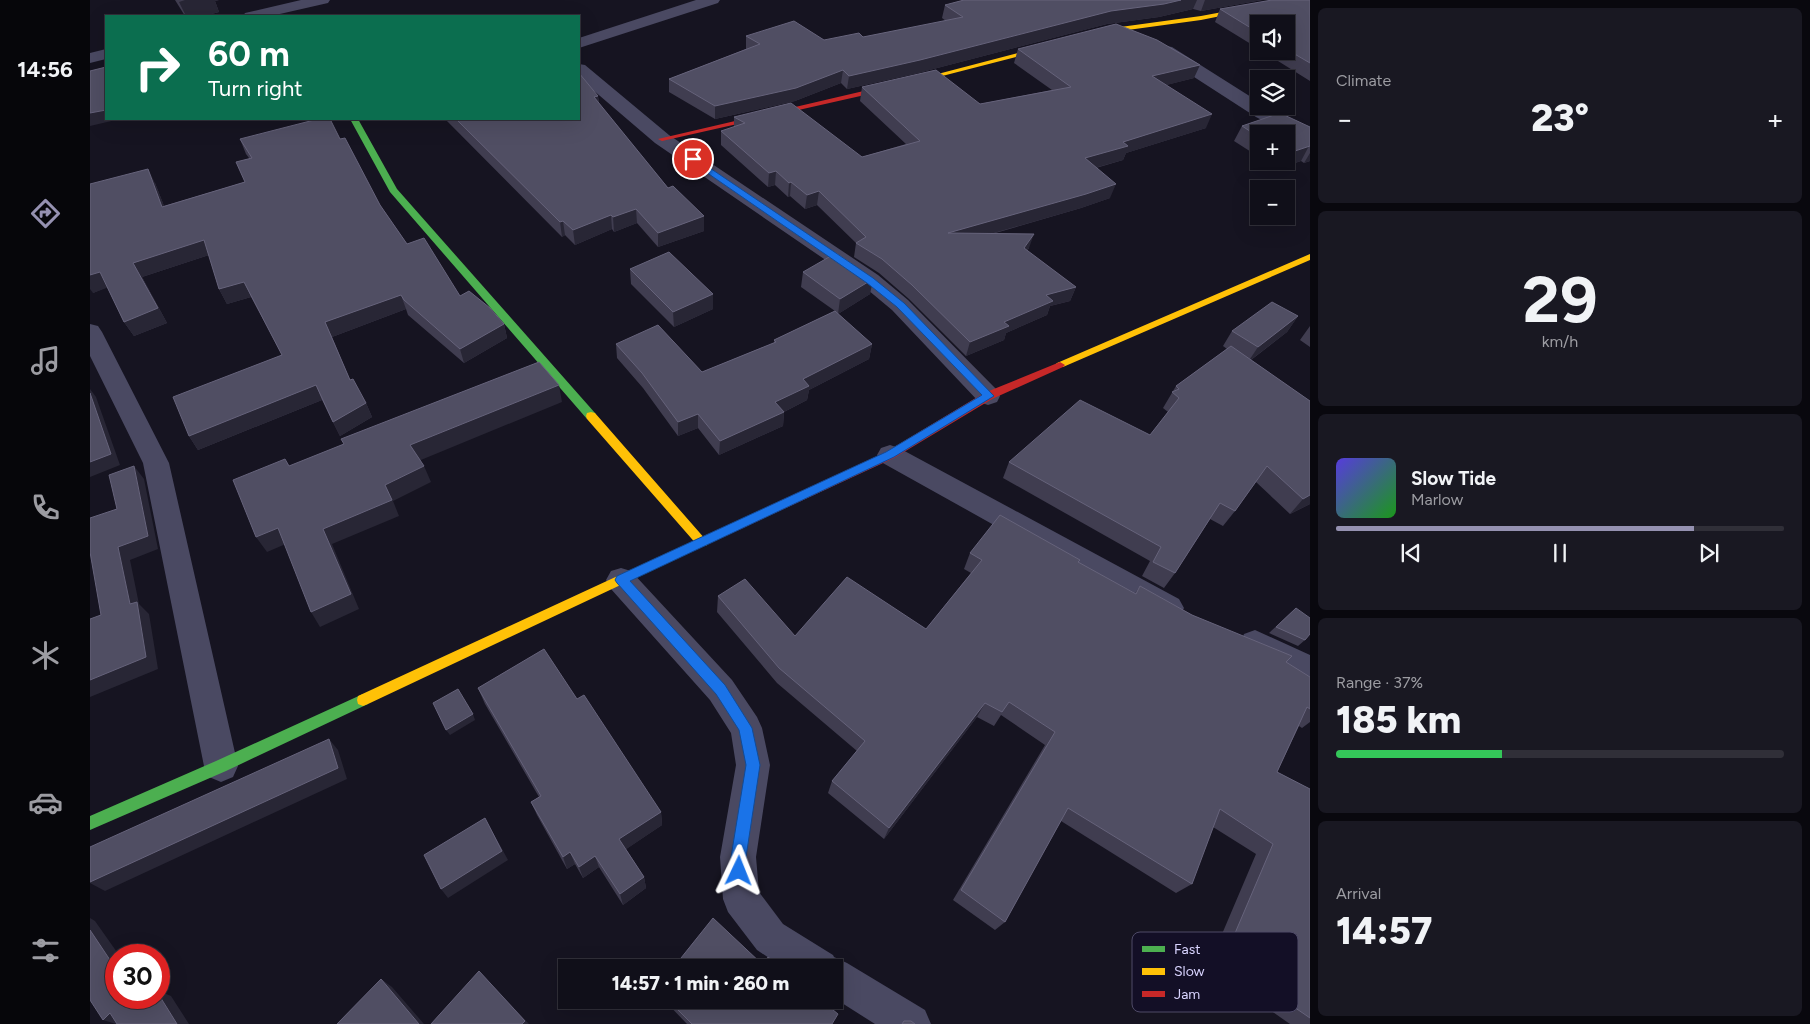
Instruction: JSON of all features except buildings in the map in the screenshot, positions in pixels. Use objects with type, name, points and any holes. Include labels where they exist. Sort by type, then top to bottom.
[{"type":"street","points":[[259,15],[276,13],[322,0]]},
{"type":"street","points":[[580,43],[712,0]]},
{"type":"street","points":[[662,139],[920,80],[1113,30],[1201,18],[1298,0]]},
{"type":"street","points":[[1113,30],[1167,52],[1263,113],[1310,138]]},
{"type":"street","points":[[90,58],[105,54]]},
{"type":"street","points":[[580,70],[662,139],[870,280],[900,305],[988,396]]},
{"type":"street","points":[[355,120],[393,190],[702,543]]},
{"type":"street","points":[[90,823],[221,766],[890,454],[988,396],[1310,257]]},
{"type":"street","points":[[90,332],[156,464],[221,766]]},
{"type":"street","points":[[890,454],[1191,619]]},
{"type":"street","points":[[621,580],[721,690],[746,728],[753,765],[738,857],[741,899],[770,937],[805,959]]},
{"type":"street","points":[[1234,636],[1268,649],[1310,670]]},
{"type":"street","points":[[843,982],[911,1024]]},
{"type":"traffic: fast","points":[[355,120],[393,190],[591,416]]},
{"type":"traffic: fast","points":[[90,823],[221,766],[363,700]]},
{"type":"traffic: slow","points":[[915,81],[1113,30],[1201,18],[1298,0]]},
{"type":"traffic: slow","points":[[1060,365],[1310,257]]},
{"type":"traffic: slow","points":[[591,416],[702,543]]},
{"type":"traffic: slow","points":[[363,700],[676,554]]},
{"type":"traffic: jam","points":[[662,139],[915,81]]},
{"type":"traffic: jam","points":[[676,554],[890,455],[988,396],[1060,365]]},
{"type":"route","points":[[693,159],[870,280],[900,305],[988,396],[890,454],[621,580],[721,690],[746,728],[753,765],[738,857],[739,871]]}]
